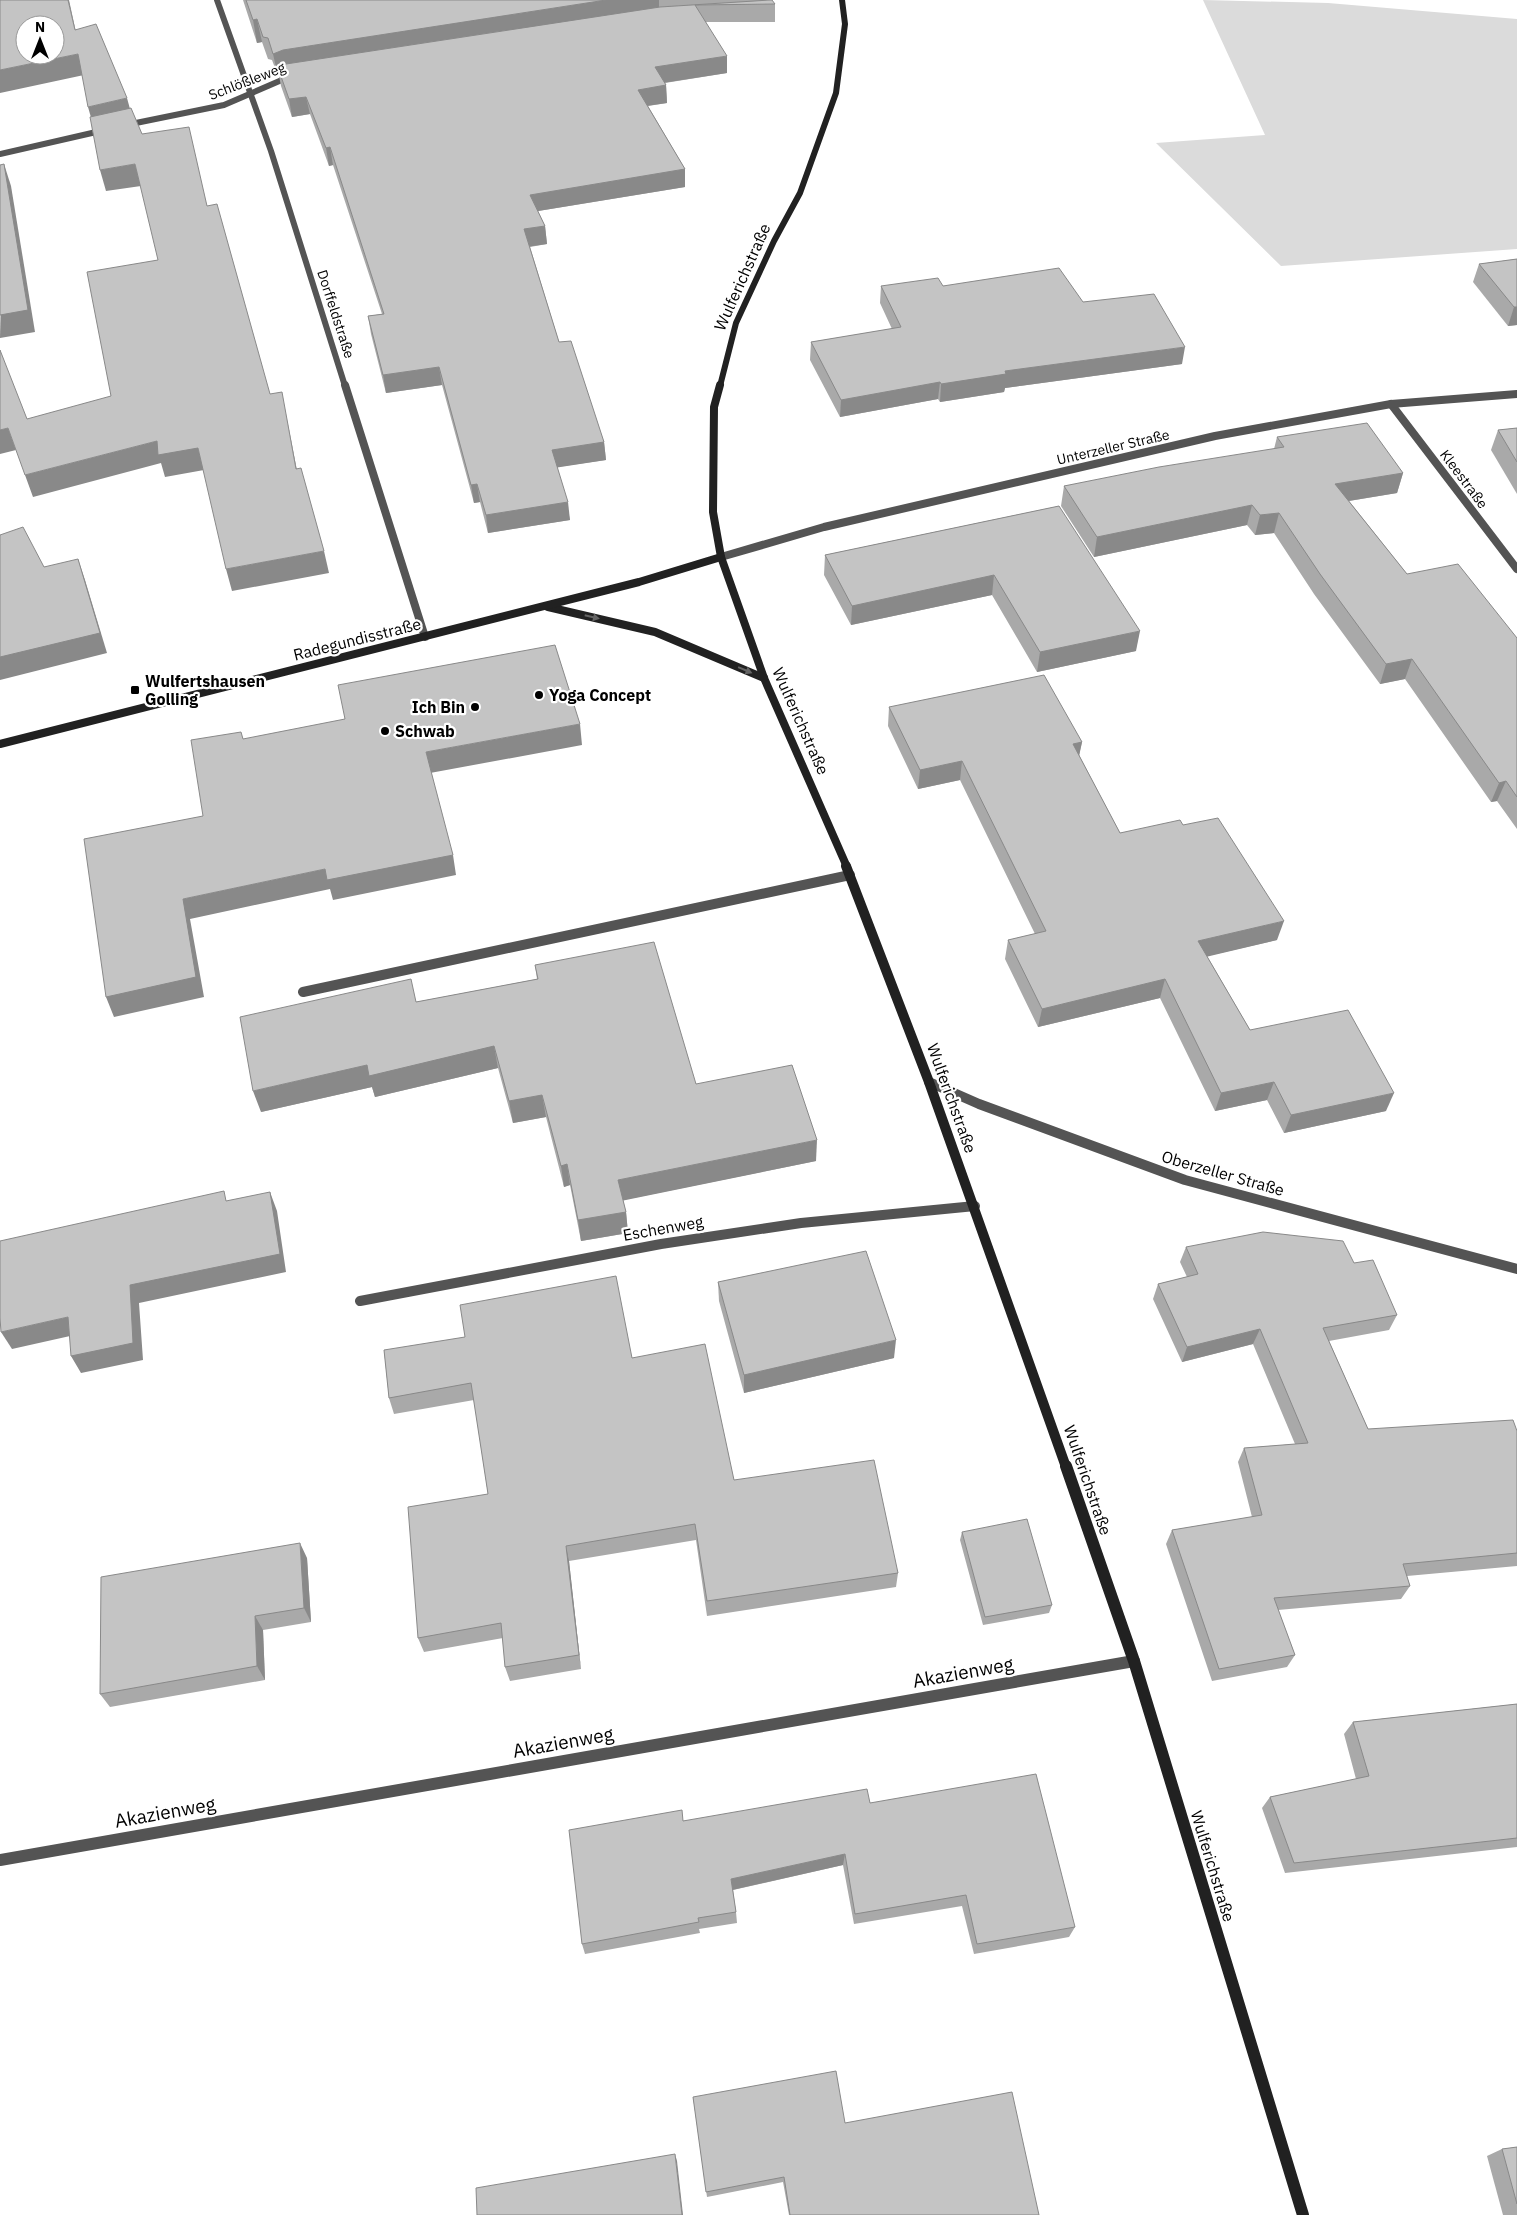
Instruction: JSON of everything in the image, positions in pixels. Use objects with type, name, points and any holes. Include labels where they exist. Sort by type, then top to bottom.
[{"type":"main road","name":"Wulferichstraße","points":[[842,0],[845,24],[836,93],[800,193],[774,241],[736,323],[714,407],[712,456],[713,512],[721,557],[764,678],[850,874],[975,1206],[1134,1661],[1303,2215]]},
{"type":"main road","name":"Radegundisstraße","points":[[0,744],[640,582],[721,557]]},
{"type":"main road","points":[[544,606],[655,632],[764,678]]},
{"type":"street","name":"Dorffeldstraße","points":[[217,0],[271,151],[425,637]]},
{"type":"street","name":"Schlößleweg","points":[[0,154],[224,106],[288,77],[298,75]]},
{"type":"street","name":"Unterzeller Straße","points":[[721,557],[824,526],[1215,436],[1391,404],[1517,394]]},
{"type":"street","name":"Kleestraße","points":[[1391,404],[1517,568]]},
{"type":"street","points":[[303,992],[850,874]]},
{"type":"street","name":"Oberzeller Straße","points":[[929,1082],[979,1104],[1185,1180],[1517,1269]]},
{"type":"street","name":"Eschenweg","points":[[360,1301],[671,1242],[802,1223],[975,1206]]},
{"type":"street","name":"Akazienweg","points":[[0,1860],[1134,1661]]},
{"type":"shaded area","points":[[1203,0],[1328,3],[1517,19],[1517,249],[1281,266],[1156,143],[1265,135]]},
{"type":"building","points":[[0,0],[68,0],[75,30],[96,24],[127,98],[88,107],[78,54],[65,57],[65,15],[15,15],[15,65],[24,65],[0,70]]},
{"type":"building","points":[[246,0],[606,0],[283,50],[273,54],[268,38],[263,37],[257,19],[253,20]]},
{"type":"building","points":[[772,0],[775,4],[695,5],[727,56],[655,67],[666,85],[638,90],[685,169],[530,195],[545,226],[524,229],[559,342],[571,341],[604,442],[552,450],[568,502],[486,515],[477,484],[471,485],[439,367],[383,375],[368,316],[384,314],[330,147],[326,148],[306,97],[289,99],[278,68],[286,64],[660,7]]},
{"type":"building","points":[[131,108],[142,134],[189,127],[207,206],[217,204],[270,394],[282,392],[296,469],[301,468],[324,551],[226,569],[198,448],[158,455],[157,441],[25,475],[8,428],[0,430],[0,350],[27,419],[111,396],[87,272],[158,260],[135,164],[100,170],[90,117]]},
{"type":"building","points":[[4,164],[28,310],[0,315],[0,165]]},
{"type":"building","points":[[1517,259],[1517,307],[1514,307],[1479,264]]},
{"type":"building","points":[[1059,268],[1083,302],[1154,294],[1185,347],[1005,371],[1006,374],[941,384],[940,382],[841,400],[811,342],[901,327],[881,286],[938,278],[943,286]]},
{"type":"building","points":[[1367,423],[1403,473],[1335,484],[1407,574],[1458,564],[1517,638],[1517,797],[1506,781],[1499,783],[1412,659],[1386,664],[1320,574],[1279,513],[1260,515],[1252,505],[1097,537],[1064,486],[1159,467],[1284,447],[1277,437]]},
{"type":"building","points":[[1517,428],[1517,462],[1498,430]]},
{"type":"building","points":[[1059,506],[1140,631],[1040,652],[994,575],[852,606],[825,555]]},
{"type":"building","points":[[23,527],[44,567],[78,559],[100,633],[0,657],[0,535]]},
{"type":"building","points":[[555,645],[580,724],[426,752],[453,855],[327,880],[325,869],[183,899],[196,977],[106,997],[84,839],[203,816],[191,740],[241,732],[243,739],[345,719],[338,685]]},
{"type":"building","points":[[1044,675],[1082,742],[1073,744],[1120,833],[1180,820],[1183,825],[1218,818],[1284,921],[1198,941],[1250,1030],[1348,1010],[1394,1093],[1291,1115],[1274,1082],[1221,1093],[1165,979],[1042,1009],[1008,940],[1046,931],[962,761],[920,770],[889,707]]},
{"type":"building","points":[[654,942],[696,1084],[792,1065],[817,1140],[618,1180],[626,1212],[578,1220],[567,1164],[561,1166],[542,1095],[509,1101],[494,1046],[369,1076],[367,1065],[253,1091],[240,1017],[411,979],[416,1002],[538,979],[535,965]]},
{"type":"building","points":[[224,1191],[226,1201],[270,1192],[280,1254],[130,1285],[133,1343],[71,1356],[68,1317],[1,1332],[0,1241]]},
{"type":"building","points":[[1263,1232],[1343,1241],[1354,1263],[1373,1260],[1397,1315],[1323,1328],[1368,1429],[1513,1420],[1517,1431],[1517,1553],[1403,1564],[1410,1586],[1274,1598],[1295,1655],[1219,1669],[1172,1530],[1262,1515],[1244,1448],[1308,1443],[1260,1329],[1187,1347],[1158,1284],[1198,1274],[1186,1247]]},
{"type":"building","points":[[866,1251],[896,1340],[744,1375],[718,1282]]},
{"type":"building","points":[[616,1276],[632,1358],[705,1344],[734,1480],[874,1460],[898,1573],[707,1601],[695,1524],[566,1546],[579,1655],[505,1667],[501,1623],[418,1638],[408,1507],[488,1494],[471,1383],[389,1398],[384,1350],[465,1337],[460,1305]]},
{"type":"building","points":[[1027,1519],[1052,1605],[985,1617],[962,1532]]},
{"type":"building","points":[[300,1543],[304,1608],[255,1616],[257,1666],[100,1694],[101,1577]]},
{"type":"building","points":[[1517,1704],[1517,1838],[1294,1863],[1270,1797],[1369,1776],[1353,1722]]},
{"type":"building","points":[[1036,1774],[1075,1927],[977,1944],[966,1895],[855,1914],[845,1854],[731,1879],[736,1912],[698,1918],[699,1922],[582,1944],[569,1830],[682,1810],[683,1821],[867,1789],[870,1803]]},
{"type":"building","points":[[836,2071],[845,2123],[1012,2092],[1039,2215],[790,2215],[784,2177],[706,2192],[693,2097]]},
{"type":"building","points":[[1517,2147],[1517,2204],[1502,2149]]},
{"type":"building","points":[[675,2154],[682,2215],[477,2215],[476,2188]]},
{"type":"place","name":"Wulfertshausen Golling","points":[[135,690]]},
{"type":"place","name":"Yoga Concept","points":[[539,695]]},
{"type":"place","name":"Ich Bin","points":[[475,707]]},
{"type":"place","name":"Schwab","points":[[385,731]]}]
